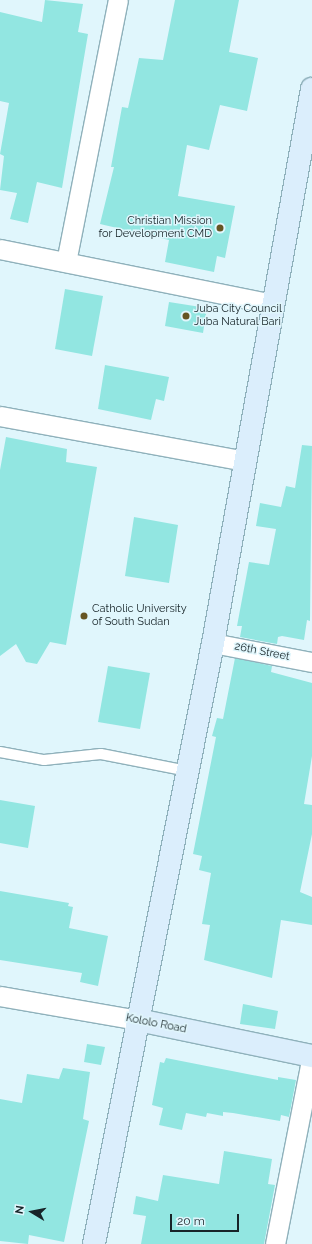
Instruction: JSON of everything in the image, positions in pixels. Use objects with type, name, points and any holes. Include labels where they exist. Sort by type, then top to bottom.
[{"type":"street","points":[[66,262],[118,0]]},
{"type":"street","points":[[94,1244],[213,642],[272,304],[312,89]]},
{"type":"street","points":[[0,249],[272,304]]},
{"type":"street","points":[[0,416],[245,461]]},
{"type":"street","name":"26th Street","points":[[213,642],[312,662]]},
{"type":"street","name":"Kololo Road","points":[[0,996],[138,1020],[312,1056]]},
{"type":"street","points":[[276,1244],[312,1056]]},
{"type":"lane","points":[[0,752],[44,760],[101,754],[188,771]]},
{"type":"building","points":[[45,0],[83,4],[78,32],[88,34],[62,188],[37,182],[28,223],[10,219],[17,193],[0,190],[4,156],[0,154],[9,103],[0,101],[0,12],[42,22]]},
{"type":"building","points":[[175,0],[239,0],[229,52],[258,58],[247,111],[220,105],[209,150],[187,145],[178,196],[235,206],[225,258],[217,256],[214,272],[165,262],[169,240],[100,224],[114,167],[111,167],[122,107],[128,108],[139,58],[163,60]]},
{"type":"building","points":[[65,289],[103,296],[92,356],[55,349]]},
{"type":"building","points":[[169,302],[207,308],[203,333],[165,326]]},
{"type":"building","points":[[105,365],[169,377],[164,401],[156,399],[151,420],[98,409]]},
{"type":"building","points":[[6,437],[67,449],[66,462],[97,467],[66,645],[50,642],[37,664],[26,662],[16,644],[0,656],[0,470]]},
{"type":"building","points":[[302,445],[312,446],[310,621],[307,620],[304,640],[282,636],[278,637],[277,644],[240,637],[242,626],[237,626],[249,562],[269,565],[276,529],[256,526],[260,503],[281,507],[286,486],[295,488]]},
{"type":"building","points":[[134,517],[178,525],[169,583],[125,576]]},
{"type":"building","points":[[235,658],[272,666],[271,672],[312,683],[312,756],[304,804],[312,805],[312,834],[300,892],[312,897],[312,925],[281,920],[272,978],[204,960],[210,925],[202,924],[211,873],[199,870],[202,856],[193,854],[216,737],[212,736],[217,718],[223,719]]},
{"type":"building","points":[[108,666],[150,673],[140,729],[98,722]]},
{"type":"building","points":[[0,800],[35,806],[28,848],[0,843]]},
{"type":"building","points":[[0,891],[69,903],[68,906],[73,907],[69,928],[108,936],[98,986],[80,982],[82,973],[0,960]]},
{"type":"building","points":[[243,1004],[278,1011],[275,1029],[240,1024]]},
{"type":"building","points":[[87,1044],[105,1047],[101,1065],[84,1062]]},
{"type":"building","points":[[166,1058],[278,1080],[278,1077],[296,1080],[289,1117],[281,1115],[280,1121],[223,1112],[223,1116],[207,1113],[206,1117],[186,1113],[182,1130],[159,1125],[163,1108],[152,1105],[160,1062],[164,1063]]},
{"type":"building","points":[[63,1068],[90,1072],[83,1119],[89,1121],[64,1242],[29,1235],[28,1244],[0,1241],[0,1099],[22,1103],[27,1074],[59,1079]]},
{"type":"building","points":[[224,1151],[272,1159],[268,1184],[275,1185],[264,1244],[141,1244],[146,1216],[133,1214],[136,1196],[158,1201],[163,1175],[219,1184]]},
{"type":"place","name":"Christian Mission for Development CMD","points":[[220,228]]},
{"type":"place","name":"Juba City Council Juba Natural Bari","points":[[186,316]]},
{"type":"place","name":"Catholic University of South Sudan","points":[[84,616]]}]
